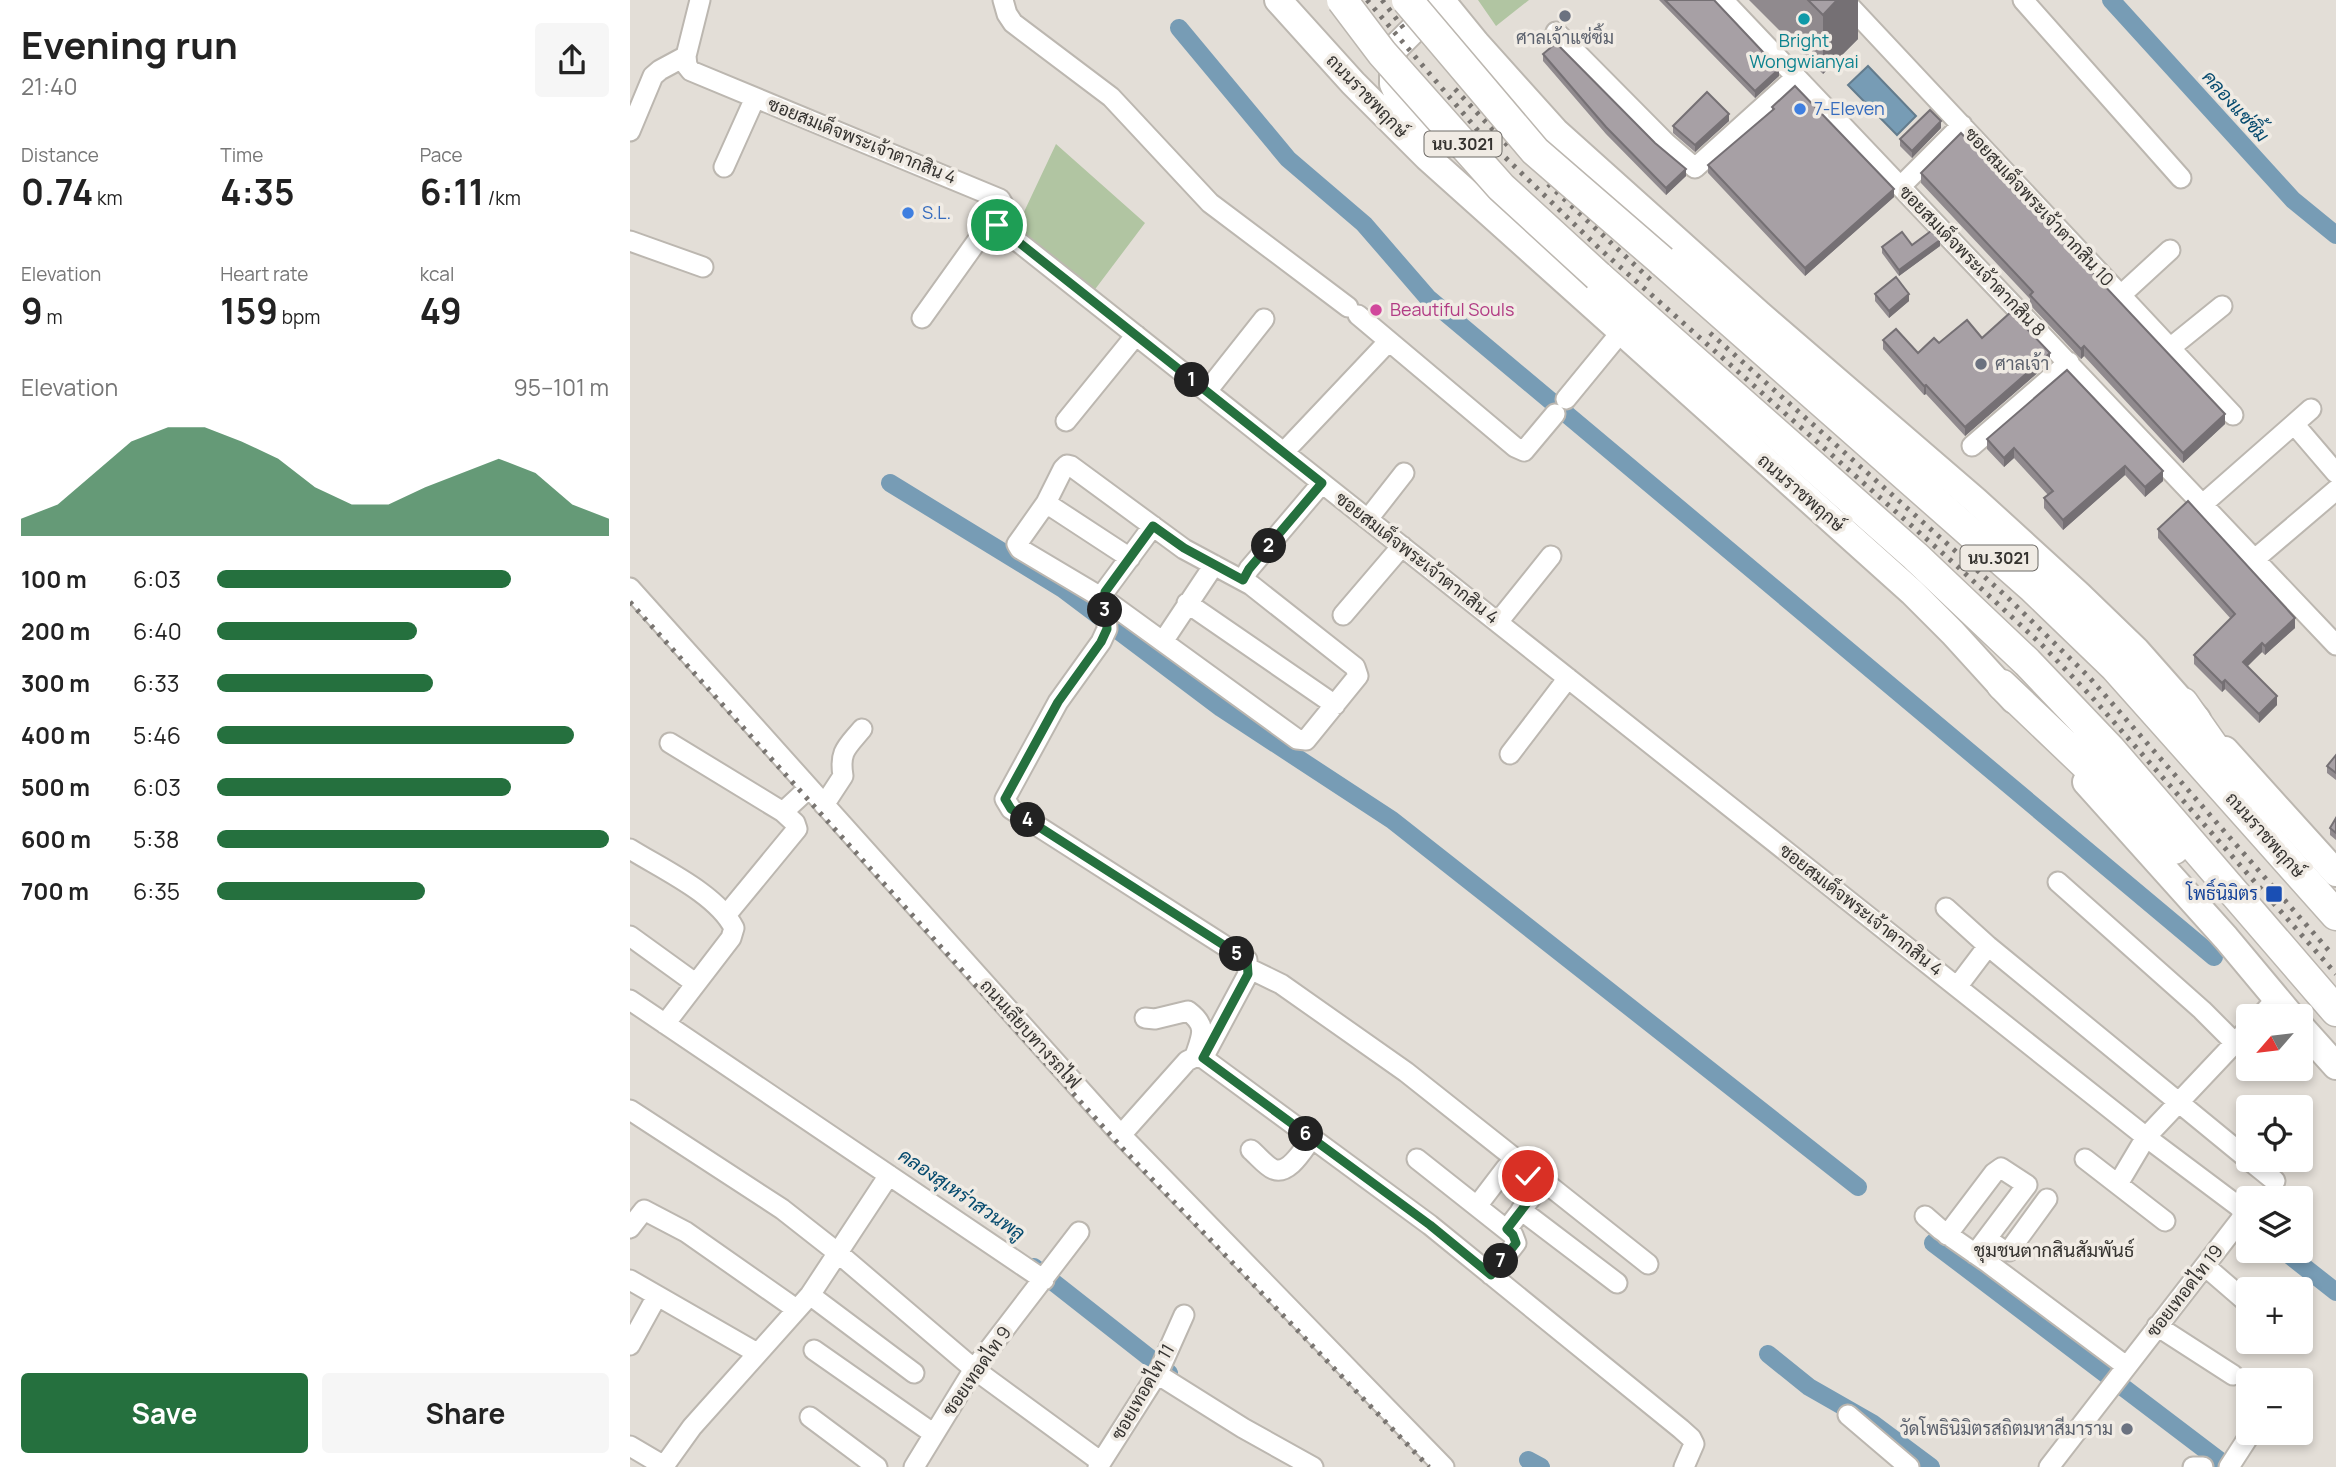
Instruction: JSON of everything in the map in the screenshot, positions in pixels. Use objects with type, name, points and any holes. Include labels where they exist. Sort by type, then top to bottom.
[{"type":"main road","name":"ถนนราชพฤกษ์","points":[[1278,0],[1353,83],[1427,157],[1912,592],[2002,685],[2227,939],[2271,1004]]},
{"type":"main road","name":"ถนนราชพฤกษ์","points":[[1342,0],[1382,53],[1501,187],[1915,556],[2027,662],[2110,749],[2336,1011]]},
{"type":"main road","name":"ถนนราชพฤกษ์","points":[[1407,0],[1535,151],[2032,587],[2115,667],[2336,915]]},
{"type":"main road","name":"ถนนราชพฤกษ์","points":[[1441,0],[1556,132],[1759,314],[1975,500],[2136,650],[2336,873]]},
{"type":"main road","points":[[1427,157],[1393,84],[1393,50],[1415,28],[1448,23],[1476,43]]},
{"type":"main road","points":[[2002,685],[2291,961]]},
{"type":"main road","points":[[2183,703],[2308,883]]},
{"type":"main road","points":[[2314,1041],[2336,1066]]},
{"type":"street","points":[[630,131],[653,76],[686,57],[700,0]]},
{"type":"street","points":[[1003,0],[1013,23],[1111,97],[1210,202],[1353,311],[1515,447],[1524,451],[1621,332]]},
{"type":"street","name":"ซอยสมเด็จพระเจ้าตากสิน 8","points":[[1723,0],[2336,644]]},
{"type":"street","name":"ซอยสมเด็จพระเจ้าตากสิน 10","points":[[1844,0],[2234,415]]},
{"type":"street","points":[[2023,0],[2181,178]]},
{"type":"street","points":[[1556,32],[1666,143],[1695,168],[1795,78]]},
{"type":"street","name":"ซอยสมเด็จพระเจ้าตากสิน 4","points":[[686,57],[691,71],[1000,198],[1004,206],[997,225],[2146,1137]]},
{"type":"street","points":[[724,167],[755,98]]},
{"type":"street","points":[[1901,186],[1962,125]]},
{"type":"street","points":[[922,318],[982,234],[997,225]]},
{"type":"street","points":[[630,241],[703,268]]},
{"type":"street","points":[[2121,295],[2170,250]]},
{"type":"street","points":[[2170,348],[2222,306]]},
{"type":"street","points":[[1207,391],[1264,319]]},
{"type":"street","points":[[1066,421],[1136,335]]},
{"type":"street","points":[[1284,452],[1388,342]]},
{"type":"street","points":[[1972,446],[2069,362]]},
{"type":"street","points":[[2203,504],[2311,409]]},
{"type":"street","points":[[2294,424],[2336,473]]},
{"type":"street","points":[[1071,466],[1184,548],[1243,580],[1355,667],[1357,676],[1306,740],[1297,739],[1164,640],[1106,615],[1017,544],[1046,503],[1063,469],[1071,466]]},
{"type":"street","points":[[1367,519],[1404,473]]},
{"type":"street","points":[[1243,580],[1249,569],[1322,483]]},
{"type":"street","points":[[2255,559],[2336,490]]},
{"type":"street","points":[[1046,503],[1129,558]]},
{"type":"street","points":[[1121,1135],[1187,1061],[1199,1058],[1248,974],[1247,960],[1011,809],[1005,799],[1058,702],[1101,642],[1106,615],[1105,592],[1153,526]]},
{"type":"street","points":[[1343,615],[1402,546]]},
{"type":"street","points":[[1498,622],[1551,556]]},
{"type":"street","points":[[1164,640],[1214,565]]},
{"type":"street","name":"ถนนเลียบทางรถไฟ","points":[[630,588],[1121,1135],[1444,1467]]},
{"type":"street","points":[[1187,603],[1335,705]]},
{"type":"street","points":[[1510,754],[1568,678]]},
{"type":"street","points":[[824,805],[843,776],[843,751],[862,729]]},
{"type":"street","points":[[670,743],[783,812],[795,823],[797,829],[727,914]]},
{"type":"street","points":[[783,812],[809,788]]},
{"type":"street","points":[[630,849],[703,894],[727,914],[734,928],[731,937],[667,1022]]},
{"type":"street","points":[[2059,882],[2235,1043],[2146,1137],[2118,1184]]},
{"type":"street","points":[[1946,908],[1988,946],[2236,1150]]},
{"type":"street","points":[[630,936],[695,983]]},
{"type":"street","points":[[1957,987],[1988,946]]},
{"type":"street","points":[[1248,968],[1281,984],[1406,1072],[1648,1264]]},
{"type":"street","points":[[630,1000],[667,1022],[889,1175],[1046,1278]]},
{"type":"street","points":[[1145,1018],[1155,1019],[1188,1011],[1199,1019],[1203,1033],[1199,1058]]},
{"type":"street","points":[[1199,1058],[1430,1225],[1691,1438],[1693,1449],[1684,1467]]},
{"type":"street","points":[[630,1110],[782,1209],[838,1252],[974,1369],[1100,1464]]},
{"type":"street","name":"ซอยเทอดไท 19","points":[[2049,1467],[2241,1219],[2243,1211],[2238,1206],[2146,1137]]},
{"type":"street","points":[[1251,1150],[1273,1169],[1280,1170],[1288,1167],[1312,1138]]},
{"type":"street","points":[[1417,1159],[1513,1235],[1516,1243],[1491,1275]]},
{"type":"street","points":[[2085,1159],[2165,1220]]},
{"type":"street","points":[[1477,1206],[1506,1168],[1513,1167],[1528,1176],[1537,1190],[1507,1229]]},
{"type":"street","points":[[1924,1216],[1947,1235],[1981,1247],[2009,1251],[2052,1204],[2001,1168],[1994,1173],[1947,1235]]},
{"type":"street","points":[[2264,1172],[2275,1181]]},
{"type":"street","points":[[630,1446],[664,1466],[692,1427],[803,1302],[889,1175]]},
{"type":"street","points":[[1981,1247],[2027,1185]]},
{"type":"street","points":[[1521,1210],[1618,1283]]},
{"type":"street","points":[[630,1228],[643,1211],[657,1215],[803,1302],[914,1373]]},
{"type":"street","name":"ซอยเทอดไท 9","points":[[914,1467],[974,1369],[1079,1232]]},
{"type":"street","points":[[1981,1247],[2118,1376]]},
{"type":"street","points":[[2205,1266],[2236,1293]]},
{"type":"street","points":[[630,1280],[757,1353]]},
{"type":"street","points":[[630,1345],[657,1296]]},
{"type":"street","name":"ซอยเทอดไท 11","points":[[1100,1464],[1160,1369],[1184,1315]]},
{"type":"street","points":[[2157,1326],[2233,1375]]},
{"type":"street","points":[[814,1350],[934,1434]]},
{"type":"street","points":[[1160,1369],[1243,1428],[1313,1467]]},
{"type":"street","points":[[1848,1415],[1909,1467]]},
{"type":"street","points":[[810,1417],[877,1467]]},
{"type":"street","points":[[2229,1466],[2242,1445]]},
{"type":"street","points":[[2193,1467],[2203,1467]]},
{"type":"green space","points":[[1478,0],[1529,0],[1496,26]]},
{"type":"green space","points":[[1056,144],[1145,223],[1093,292],[1004,223],[1023,214]]},
{"type":"water","points":[[1868,66],[1916,116],[1897,135],[1848,85]]},
{"type":"building","points":[[1665,0],[1714,0],[1779,69],[1755,91]]},
{"type":"building","points":[[1808,0],[1837,0],[1823,15]]},
{"type":"building","points":[[1556,43],[1655,143],[1686,169],[1666,188],[1606,127],[1543,54]]},
{"type":"building","points":[[1795,86],[1894,189],[1805,268],[1708,165],[1774,109],[1772,107]]},
{"type":"building","points":[[1707,92],[1729,114],[1695,145],[1673,126]]},
{"type":"building","points":[[1930,110],[1941,121],[1912,151],[1900,139]]},
{"type":"building","points":[[1961,133],[2225,414],[2183,453],[2084,346],[2081,349],[2030,295],[2033,292],[1921,173]]},
{"type":"building","points":[[1931,231],[1940,240],[1899,270],[1882,247],[1902,232],[1912,245]]},
{"type":"building","points":[[1896,277],[1909,294],[1889,311],[1875,294]]},
{"type":"building","points":[[2011,312],[2050,353],[1965,427],[1883,340],[1896,329],[1918,353],[1934,338],[1939,343],[1967,320],[1982,338]]},
{"type":"building","points":[[2067,370],[2163,471],[2145,487],[2125,466],[2063,520],[2044,498],[2053,491],[2014,448],[2004,458],[1987,439]]},
{"type":"building","points":[[2188,501],[2295,618],[2265,646],[2262,643],[2243,662],[2277,696],[2259,714],[2225,680],[2222,683],[2194,655],[2235,614],[2158,529]]},
{"type":"building","points":[[2336,755],[2336,773],[2327,766]]},
{"type":"building","points":[[2336,818],[2336,833],[2330,828]]},
{"type":"waterway","name":"คลองแซ่ซิ้ม","points":[[2111,0],[2293,200],[2336,235]]},
{"type":"waterway","points":[[1179,28],[1288,159],[1364,224],[1428,298],[2214,957]]},
{"type":"waterway","points":[[890,483],[1063,589],[1221,708],[1392,820],[1858,1187]]},
{"type":"waterway","points":[[1933,1243],[2228,1467]]},
{"type":"waterway","points":[[2299,1263],[2336,1292]]},
{"type":"waterway","name":"คลองสุเหร่าสวนพลู","points":[[1034,1267],[1169,1373],[1168,1375]]},
{"type":"waterway","points":[[1768,1354],[1809,1387],[1872,1423],[1931,1467]]},
{"type":"waterway","points":[[1528,1460],[1541,1467]]},
{"type":"railway","points":[[1367,0],[1480,133],[1601,250],[1957,566],[2042,645],[2090,695],[2336,974]]},
{"type":"railway","points":[[1382,0],[1405,30]]},
{"type":"railway","points":[[1455,89],[1510,148]]},
{"type":"railway","points":[[1548,184],[1653,282]]},
{"type":"railway","points":[[1710,333],[2006,596],[2089,677],[2331,953]]},
{"type":"railway","points":[[630,602],[1125,1151],[1429,1467]]},
{"type":"place","name":"ศาลเจ้าแซ่ซิ้ม","points":[[1565,16]]},
{"type":"place","name":"Bright Wongwianyai","points":[[1804,19]]},
{"type":"place","name":"7-Eleven","points":[[1800,109]]},
{"type":"place","name":"S.L.","points":[[908,213]]},
{"type":"place","name":"Beautiful Souls","points":[[1376,310]]},
{"type":"place","name":"ศาลเจ้า","points":[[1981,364]]},
{"type":"place","name":"โพธิ์นิมิตร","points":[[2274,894]]},
{"type":"place","name":"วัดโพธินิมิตรสถิตมหาสีมาราม","points":[[2127,1429]]},
{"type":"district","name":"ชุมชนตากสินสัมพันธ์","points":[[2054,1250]]},
{"type":"route","points":[[997,225],[1322,483],[1249,569],[1243,580],[1184,548],[1153,526],[1105,592],[1107,629],[1101,642],[1058,702],[1039,734],[1005,799],[1007,804],[1247,960],[1248,974],[1203,1058],[1430,1225],[1491,1275],[1516,1243],[1507,1229],[1537,1190],[1528,1176]]}]
